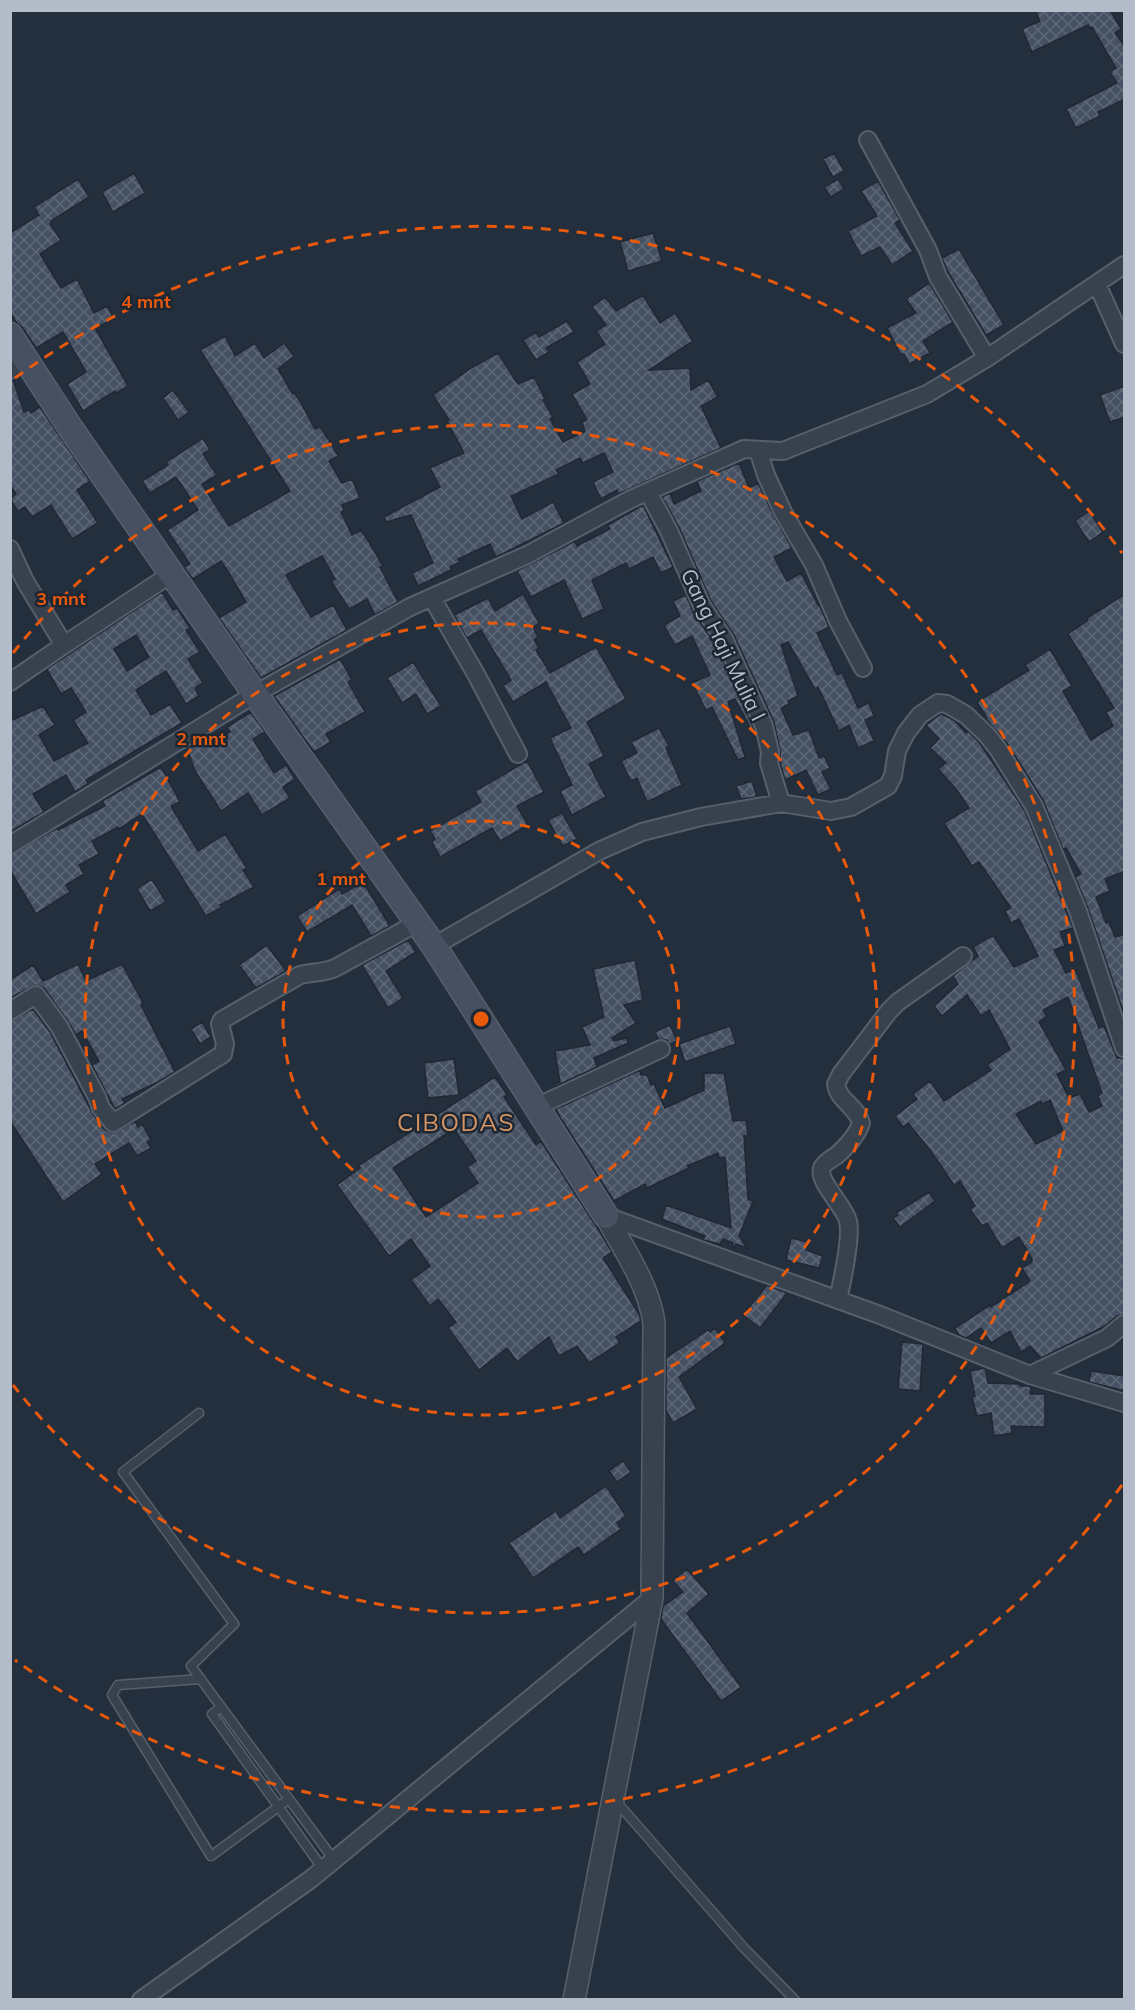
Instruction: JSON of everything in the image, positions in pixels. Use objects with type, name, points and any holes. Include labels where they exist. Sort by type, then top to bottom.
[{"type":"main road","points":[[10,335],[18,365],[71,429],[434,946],[606,1216]]},
{"type":"street","points":[[868,140],[928,250],[938,277],[987,358]]},
{"type":"street","points":[[10,846],[255,694],[347,641],[432,598],[527,555],[648,492],[744,449],[783,451],[927,394],[987,358],[1125,265]]},
{"type":"street","points":[[1097,284],[1124,344]]},
{"type":"street","points":[[758,450],[762,465],[783,512],[814,565],[838,621],[863,668]]},
{"type":"street","name":"Gang Haji Mulia I","points":[[648,492],[669,531],[702,606],[724,639],[764,726],[770,752],[769,763],[781,803]]},
{"type":"street","points":[[10,549],[25,581],[64,645]]},
{"type":"street","points":[[10,682],[171,574]]},
{"type":"street","points":[[432,598],[518,754]]},
{"type":"street","points":[[434,946],[599,851],[642,832],[701,817],[781,803],[831,811],[852,807],[888,786],[893,776],[897,751],[906,733],[920,715],[939,703],[947,704],[966,716],[998,749],[1034,806],[1078,911],[1125,1048]]},
{"type":"street","points":[[10,1011],[36,995],[59,1026],[101,1108],[113,1123],[223,1054],[225,1044],[220,1024],[222,1020],[300,975],[312,972],[323,973],[335,968],[417,923]]},
{"type":"street","points":[[838,1300],[846,1263],[849,1223],[822,1178],[821,1171],[824,1164],[842,1150],[861,1123],[858,1114],[841,1096],[836,1084],[841,1074],[889,1011],[898,1002],[963,956]]},
{"type":"street","points":[[536,1107],[661,1049]]},
{"type":"street","points":[[606,1216],[838,1300],[1030,1375],[1125,1403]]},
{"type":"street","points":[[574,2000],[652,1598],[654,1323],[652,1307],[606,1216]]},
{"type":"street","points":[[1030,1375],[1107,1338],[1125,1324]]},
{"type":"street","points":[[141,2000],[270,1909],[329,1864],[652,1598]]},
{"type":"lane","points":[[199,1413],[123,1472],[234,1624],[191,1666],[290,1799],[329,1864]]},
{"type":"lane","points":[[201,1679],[118,1685],[112,1695],[211,1856],[290,1799]]},
{"type":"lane","points":[[221,1707],[212,1714],[279,1806],[329,1864]]},
{"type":"lane","points":[[612,1797],[744,1948],[795,2000]]},
{"type":"building","points":[[1035,10],[1110,10],[1121,29],[1115,33],[1125,47],[1125,99],[1098,112],[1100,116],[1076,128],[1066,109],[1117,83],[1110,72],[1116,68],[1092,27],[1088,25],[1032,52],[1022,29],[1040,21]]},
{"type":"building","points":[[834,153],[844,171],[833,177],[823,159]]},
{"type":"building","points":[[134,173],[145,193],[113,212],[102,192]]},
{"type":"building","points":[[78,179],[89,197],[51,221],[50,224],[61,240],[40,254],[61,288],[77,279],[94,313],[107,306],[114,319],[95,328],[128,386],[117,393],[115,391],[83,411],[67,384],[86,372],[63,332],[36,348],[10,312],[10,233],[39,215],[34,207]]},
{"type":"building","points":[[838,179],[844,189],[831,197],[824,187]]},
{"type":"building","points":[[878,181],[900,220],[895,223],[913,251],[892,265],[880,247],[861,256],[848,231],[877,216],[861,191]]},
{"type":"building","points":[[653,233],[662,261],[628,271],[620,242]]},
{"type":"building","points":[[959,249],[1004,325],[986,335],[942,258]]},
{"type":"building","points":[[928,284],[953,322],[923,341],[930,353],[909,364],[904,354],[901,355],[887,328],[916,313],[906,299]]},
{"type":"building","points":[[643,295],[660,323],[675,313],[693,341],[649,370],[690,368],[691,390],[708,380],[718,397],[701,406],[721,448],[618,494],[617,490],[601,499],[593,482],[613,472],[604,453],[583,463],[580,458],[556,470],[559,474],[511,496],[522,519],[553,502],[564,523],[496,557],[490,544],[458,559],[460,562],[450,567],[451,570],[418,586],[412,573],[433,563],[411,515],[386,522],[384,517],[440,487],[430,468],[464,453],[447,421],[449,420],[433,395],[471,368],[498,353],[518,384],[534,377],[553,417],[550,419],[563,442],[585,431],[582,422],[587,420],[572,394],[590,384],[577,362],[605,344],[596,331],[606,325],[592,307],[605,297],[616,311]]},
{"type":"building","points":[[567,321],[574,332],[546,348],[549,352],[536,360],[523,340],[536,332],[539,337]]},
{"type":"building","points":[[225,336],[235,356],[255,343],[264,358],[284,343],[294,356],[278,369],[315,429],[320,427],[338,456],[329,461],[342,483],[352,479],[360,498],[342,505],[344,510],[341,512],[352,535],[361,530],[369,542],[383,566],[380,567],[398,602],[375,615],[367,599],[349,609],[331,581],[335,579],[322,556],[286,575],[311,617],[333,605],[347,630],[261,678],[219,618],[246,602],[229,573],[221,561],[193,579],[184,567],[190,564],[167,530],[198,510],[176,477],[150,493],[142,481],[168,465],[166,462],[203,438],[210,450],[203,454],[217,475],[202,484],[229,526],[290,491],[200,350]]},
{"type":"building","points":[[10,380],[13,380],[24,412],[29,410],[31,413],[40,407],[90,481],[77,490],[98,523],[72,539],[51,505],[32,517],[25,507],[18,511],[10,499],[16,494],[10,485]]},
{"type":"building","points":[[1125,386],[1125,417],[1110,422],[1100,395]]},
{"type":"building","points":[[173,390],[189,412],[178,420],[163,398]]},
{"type":"building","points":[[739,463],[749,488],[758,483],[792,548],[774,557],[787,581],[801,573],[829,627],[817,633],[837,675],[842,673],[858,708],[869,703],[874,716],[865,720],[874,741],[858,748],[849,725],[839,731],[818,687],[815,689],[788,642],[781,645],[798,696],[781,708],[793,735],[809,730],[819,758],[824,756],[830,768],[822,772],[831,789],[818,795],[806,770],[785,780],[774,722],[734,635],[711,601],[679,527],[662,497],[670,493],[674,504],[701,491],[697,481]]},
{"type":"building","points":[[643,505],[673,567],[661,573],[653,557],[629,569],[626,563],[592,580],[604,609],[582,619],[564,580],[531,597],[517,571],[575,541],[577,546],[610,529],[608,525]]},
{"type":"building","points":[[1089,511],[1103,532],[1089,542],[1075,521]]},
{"type":"building","points":[[162,592],[173,610],[177,608],[190,628],[186,630],[200,652],[188,659],[203,683],[195,688],[199,696],[186,704],[166,671],[136,690],[151,715],[170,704],[182,723],[86,780],[88,784],[75,792],[66,775],[33,794],[44,812],[10,832],[10,721],[43,706],[55,725],[39,735],[54,761],[88,743],[73,720],[86,712],[71,688],[61,694],[47,669]],"holes":[[[136,635],[149,657],[127,671],[114,649]]]},
{"type":"building","points":[[523,594],[539,623],[533,627],[538,637],[534,640],[539,648],[536,650],[550,673],[596,647],[626,699],[587,722],[604,756],[589,764],[606,797],[572,815],[560,791],[572,785],[550,738],[571,728],[546,682],[513,702],[503,686],[511,680],[481,630],[467,638],[454,615],[488,598],[495,611]]},
{"type":"building","points":[[1125,594],[1125,871],[1105,879],[1110,891],[1096,897],[1106,923],[1109,922],[1115,937],[1125,934],[1125,1017],[1088,908],[1075,877],[1081,874],[1066,848],[1063,849],[1043,800],[1007,743],[986,719],[977,702],[1029,670],[1025,665],[1050,649],[1072,686],[1063,691],[1091,740],[1113,726],[1106,712],[1114,708],[1068,634],[1088,620],[1087,618]]},
{"type":"building","points":[[686,595],[693,612],[715,644],[754,729],[756,738],[735,699],[728,702],[745,757],[738,760],[712,707],[706,710],[692,683],[710,675],[692,636],[675,645],[664,625],[680,616],[673,601]]},
{"type":"building","points":[[340,659],[352,680],[348,682],[365,712],[326,734],[331,742],[314,752],[274,696]]},
{"type":"building","points":[[413,662],[441,706],[427,714],[416,694],[402,703],[387,678]]},
{"type":"building","points":[[251,712],[265,732],[253,739],[274,773],[286,765],[295,779],[283,787],[290,798],[262,815],[248,793],[221,811],[195,771],[187,748],[230,732],[227,727]]},
{"type":"building","points":[[941,714],[954,720],[966,733],[968,731],[979,742],[1025,811],[1073,928],[1060,932],[1065,946],[1054,950],[1066,973],[1075,969],[1099,1028],[1104,1026],[1117,1058],[1123,1058],[1125,1064],[1125,1314],[1117,1316],[1105,1326],[1041,1358],[1030,1346],[1021,1352],[1010,1331],[991,1343],[981,1328],[966,1338],[959,1335],[955,1328],[1030,1281],[1022,1268],[1032,1262],[1032,1259],[1019,1237],[1002,1248],[987,1223],[982,1226],[970,1209],[975,1206],[960,1181],[954,1185],[908,1123],[903,1127],[895,1116],[917,1099],[913,1094],[930,1081],[944,1101],[991,1070],[987,1065],[1010,1049],[989,1010],[981,1016],[967,995],[942,1016],[934,1006],[958,984],[953,976],[978,956],[973,947],[993,935],[1014,967],[1038,956],[1019,919],[1011,923],[1005,911],[1011,908],[979,862],[972,866],[944,823],[969,808],[957,790],[938,769],[946,763],[930,748],[939,739],[926,725]],"holes":[[[1068,997],[1102,1093],[1098,1096],[1102,1106],[1089,1112],[1080,1094],[1069,1098],[1057,1074],[1066,1070],[1039,1022],[1047,1016],[1043,1010]],[[1050,1100],[1063,1131],[1036,1144],[1016,1114],[1041,1101],[1042,1104]]]},
{"type":"building","points":[[659,728],[669,746],[666,748],[682,785],[647,802],[637,778],[631,781],[621,761],[637,753],[631,742]]},
{"type":"building","points":[[527,761],[544,792],[517,806],[528,825],[500,841],[492,828],[440,857],[432,842],[435,839],[430,831],[481,802],[475,791]]},
{"type":"building","points":[[161,767],[180,802],[171,806],[198,851],[225,834],[247,868],[243,870],[254,887],[220,905],[222,907],[206,916],[142,814],[119,829],[118,827],[92,841],[99,854],[79,865],[84,874],[66,885],[70,892],[36,914],[10,870],[10,855],[57,828],[58,830],[105,806],[102,801]]},
{"type":"building","points":[[752,781],[757,797],[741,799],[736,786]]},
{"type":"building","points":[[562,813],[577,839],[563,846],[548,820]]},
{"type":"building","points":[[152,879],[166,902],[150,911],[137,889]]},
{"type":"building","points":[[363,882],[390,926],[371,936],[352,905],[307,932],[297,916],[339,889],[342,894]]},
{"type":"building","points":[[408,940],[416,952],[386,971],[403,998],[388,1008],[362,965]]},
{"type":"building","points":[[267,945],[286,971],[256,988],[239,965]]},
{"type":"building","points":[[635,960],[643,1000],[624,1005],[636,1023],[612,1038],[614,1041],[626,1038],[628,1043],[594,1058],[597,1067],[556,1086],[555,1084],[560,1082],[555,1051],[590,1045],[582,1027],[604,1017],[593,969]]},
{"type":"building","points":[[78,964],[86,981],[122,964],[175,1072],[122,1099],[125,1103],[115,1109],[92,1065],[99,1061],[82,1031],[76,1035],[44,988],[35,985],[10,998],[10,980],[33,965],[43,981]]},
{"type":"building","points":[[33,1009],[50,1032],[93,1114],[105,1130],[114,1133],[135,1121],[138,1127],[142,1124],[151,1140],[147,1142],[151,1148],[137,1156],[129,1143],[95,1164],[102,1174],[63,1202],[10,1121],[10,1021]]},
{"type":"building","points":[[202,1022],[211,1037],[200,1044],[191,1029]]},
{"type":"building","points":[[670,1025],[677,1041],[670,1044],[667,1040],[658,1039],[655,1032]]},
{"type":"building","points":[[730,1026],[736,1044],[685,1062],[679,1044]]},
{"type":"building","points":[[454,1059],[459,1095],[428,1098],[424,1063]]},
{"type":"building","points":[[640,1070],[641,1075],[647,1075],[651,1085],[654,1084],[665,1108],[704,1090],[704,1073],[724,1073],[733,1121],[746,1120],[748,1136],[744,1136],[748,1199],[753,1201],[739,1236],[747,1248],[736,1244],[733,1250],[733,1243],[723,1239],[720,1244],[703,1240],[705,1236],[662,1219],[666,1205],[731,1228],[725,1157],[719,1158],[718,1153],[687,1166],[689,1168],[647,1188],[645,1184],[614,1201],[560,1117],[556,1109]]},
{"type":"building","points":[[495,1077],[507,1095],[504,1097],[536,1145],[541,1141],[612,1252],[603,1258],[639,1314],[641,1321],[616,1337],[620,1343],[589,1363],[577,1346],[559,1356],[549,1337],[517,1362],[507,1348],[479,1370],[448,1328],[456,1322],[438,1299],[430,1306],[411,1280],[430,1266],[411,1239],[389,1256],[337,1185],[360,1168],[359,1165]],"holes":[[[454,1129],[476,1161],[467,1167],[478,1183],[426,1217],[393,1168]]]},
{"type":"building","points":[[929,1192],[935,1201],[900,1227],[893,1218],[898,1215],[896,1213]]},
{"type":"building","points":[[791,1238],[808,1242],[806,1250],[823,1256],[819,1268],[786,1260]]},
{"type":"building","points":[[767,1285],[787,1293],[760,1328],[743,1315]]},
{"type":"building","points":[[715,1328],[725,1343],[679,1377],[697,1409],[673,1423],[666,1410],[666,1358],[708,1330],[710,1332]]},
{"type":"building","points":[[902,1342],[923,1344],[920,1391],[898,1389]]},
{"type":"building","points":[[985,1368],[988,1383],[1031,1386],[1030,1394],[1045,1394],[1045,1427],[1011,1426],[1012,1433],[994,1436],[991,1413],[977,1416],[972,1397],[975,1396],[970,1371]]},
{"type":"building","points":[[1091,1371],[1125,1376],[1125,1391],[1089,1382]]},
{"type":"building","points":[[623,1461],[631,1472],[617,1482],[609,1471]]},
{"type":"building","points":[[606,1486],[626,1516],[617,1523],[621,1529],[584,1555],[578,1547],[533,1578],[509,1543],[556,1511],[560,1518]]},
{"type":"building","points":[[687,1569],[709,1594],[687,1613],[741,1687],[721,1701],[661,1619],[663,1606],[683,1592],[673,1581]]},
{"type":"district","name":"CIBODAS","points":[[456,1123]]}]
